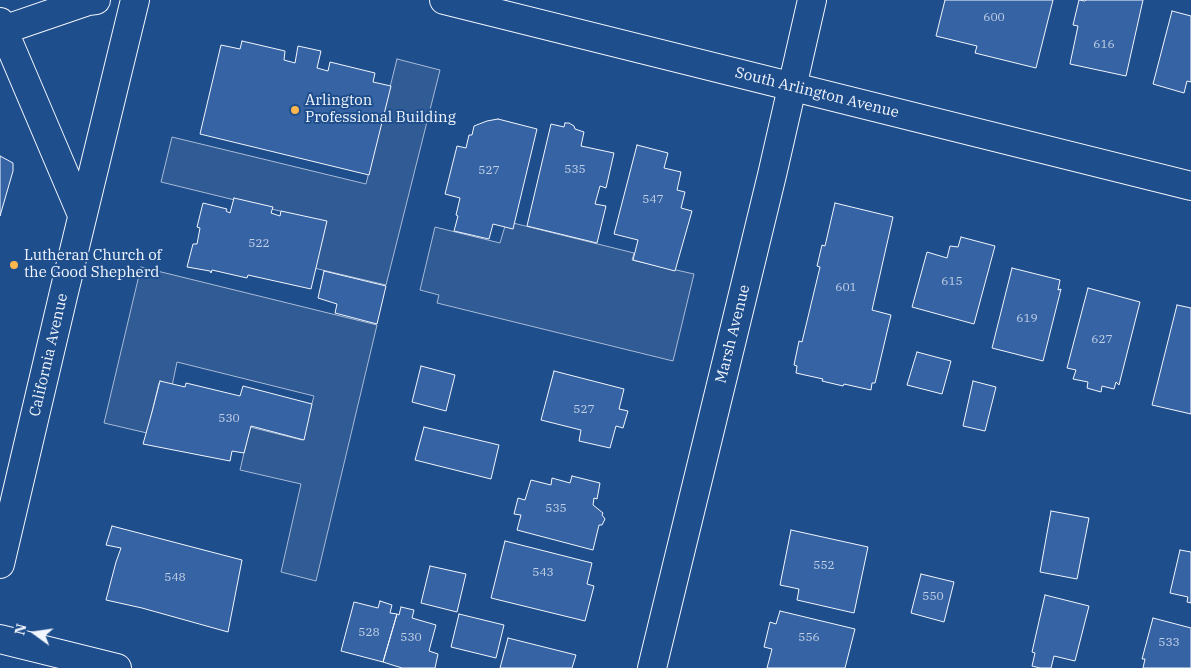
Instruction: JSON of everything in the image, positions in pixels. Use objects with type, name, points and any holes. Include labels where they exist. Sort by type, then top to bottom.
[{"type":"main road","points":[[82,215],[1,30],[96,0]]},
{"type":"main road","name":"California Avenue","points":[[0,564],[135,0]]},
{"type":"main road","name":"South Arlington Avenue","points":[[444,0],[1191,186]]},
{"type":"main road","name":"Marsh Avenue","points":[[652,668],[812,0]]},
{"type":"main road","points":[[0,639],[117,668]]},
{"type":"shaded area","points":[[397,59],[440,70],[386,285],[314,268],[325,222],[161,182],[172,137],[366,184]]},
{"type":"shaded area","points":[[513,223],[634,253],[632,260],[694,274],[673,361],[437,303],[439,295],[420,290],[435,227],[500,243],[505,226]]},
{"type":"shaded area","points":[[141,267],[377,325],[316,581],[281,572],[301,484],[240,470],[250,427],[302,440],[314,396],[177,362],[172,386],[159,383],[147,433],[104,423]]},
{"type":"building","points":[[945,0],[1053,0],[1036,68],[975,53],[977,46],[936,36]]},
{"type":"building","points":[[1079,0],[1143,0],[1126,76],[1070,64],[1078,26],[1073,25]]},
{"type":"building","points":[[1172,11],[1191,16],[1191,82],[1187,81],[1184,93],[1153,84]]},
{"type":"building","name":"Arlington Professional Building","points":[[242,41],[285,51],[284,60],[295,63],[298,46],[321,51],[317,68],[328,71],[330,62],[375,73],[373,82],[391,86],[369,175],[200,134],[221,45],[240,49]]},
{"type":"building","points":[[498,119],[537,129],[513,229],[493,224],[489,239],[454,231],[460,198],[445,194],[457,146],[466,148],[469,135],[472,135],[474,126]]},
{"type":"building","points":[[565,123],[569,123],[575,129],[584,132],[581,146],[614,153],[606,188],[600,186],[595,204],[606,206],[597,243],[527,226],[551,124],[564,127]]},
{"type":"building","points":[[637,145],[668,153],[664,168],[681,172],[677,190],[685,192],[681,208],[692,211],[675,271],[633,260],[638,240],[614,234]]},
{"type":"building","points":[[0,156],[13,163],[13,171],[0,216]]},
{"type":"building","points":[[234,198],[273,207],[271,213],[280,216],[281,211],[327,221],[311,289],[248,275],[247,278],[212,270],[211,273],[210,271],[187,267],[193,244],[197,244],[200,228],[197,227],[203,203],[227,209],[226,211],[230,213]]},
{"type":"building","points":[[835,203],[893,217],[872,310],[891,315],[875,383],[872,383],[871,390],[844,384],[843,386],[796,373],[797,366],[794,365],[799,341],[802,342],[820,267],[817,266],[822,245],[825,246]]},
{"type":"building","points":[[961,237],[995,246],[974,324],[912,307],[927,252],[947,258],[950,246],[958,247]]},
{"type":"building","points":[[1012,268],[1060,280],[1058,290],[1061,289],[1043,361],[992,348]]},
{"type":"building","points":[[324,271],[386,286],[377,324],[335,313],[337,304],[318,298]]},
{"type":"building","points":[[1088,288],[1140,302],[1119,385],[1116,382],[1114,389],[1102,386],[1101,392],[1087,388],[1088,382],[1073,379],[1076,370],[1067,368]]},
{"type":"building","points":[[1177,305],[1191,308],[1191,414],[1152,405]]},
{"type":"building","points":[[917,352],[951,361],[942,394],[907,385]]},
{"type":"building","points":[[421,366],[455,375],[446,411],[412,402]]},
{"type":"building","points":[[554,371],[624,389],[619,409],[628,411],[623,428],[616,426],[610,448],[579,441],[581,430],[541,420]]},
{"type":"building","points":[[160,381],[185,387],[186,383],[240,396],[243,386],[312,404],[304,440],[251,426],[244,453],[232,451],[230,461],[143,444]]},
{"type":"building","points":[[973,381],[996,387],[985,431],[963,426]]},
{"type":"building","points":[[424,427],[499,445],[491,479],[415,460]]},
{"type":"building","points":[[572,476],[600,483],[597,499],[594,498],[593,505],[603,513],[602,515],[605,519],[602,525],[599,525],[593,550],[517,530],[521,515],[514,514],[518,498],[525,500],[531,480],[551,485],[552,478],[570,483]]},
{"type":"building","points":[[1051,511],[1089,518],[1077,579],[1040,572]]},
{"type":"building","points":[[112,526],[242,560],[228,632],[106,600],[121,548],[106,545]]},
{"type":"building","points":[[791,530],[868,547],[854,613],[797,600],[799,589],[780,585]]},
{"type":"building","points":[[505,541],[592,563],[587,584],[594,586],[585,621],[491,598]]},
{"type":"building","points":[[1180,550],[1191,552],[1191,603],[1187,602],[1188,597],[1170,593]]},
{"type":"building","points":[[430,566],[466,574],[457,612],[421,603]]},
{"type":"building","points":[[921,574],[954,582],[944,622],[911,613]]},
{"type":"building","points":[[1045,595],[1089,606],[1075,661],[1054,656],[1051,668],[1032,666],[1035,653],[1032,652]]},
{"type":"building","points":[[380,601],[392,605],[390,613],[397,614],[383,662],[341,651],[354,602],[378,608]]},
{"type":"building","points":[[401,607],[414,610],[412,618],[436,625],[429,651],[438,654],[435,668],[402,668],[383,662],[397,614],[399,615]]},
{"type":"building","points":[[780,611],[855,629],[845,668],[767,668],[772,649],[764,647],[770,622],[776,624]]},
{"type":"building","points":[[459,614],[504,625],[496,658],[451,647]]},
{"type":"building","points":[[1153,618],[1191,628],[1191,668],[1143,668],[1145,659],[1142,659]]},
{"type":"building","points":[[508,638],[576,655],[572,668],[500,668]]},
{"type":"place","name":"Arlington Professional Building","points":[[295,110]]},
{"type":"place","name":"Lutheran Church of the Good Shepherd","points":[[14,265]]}]
